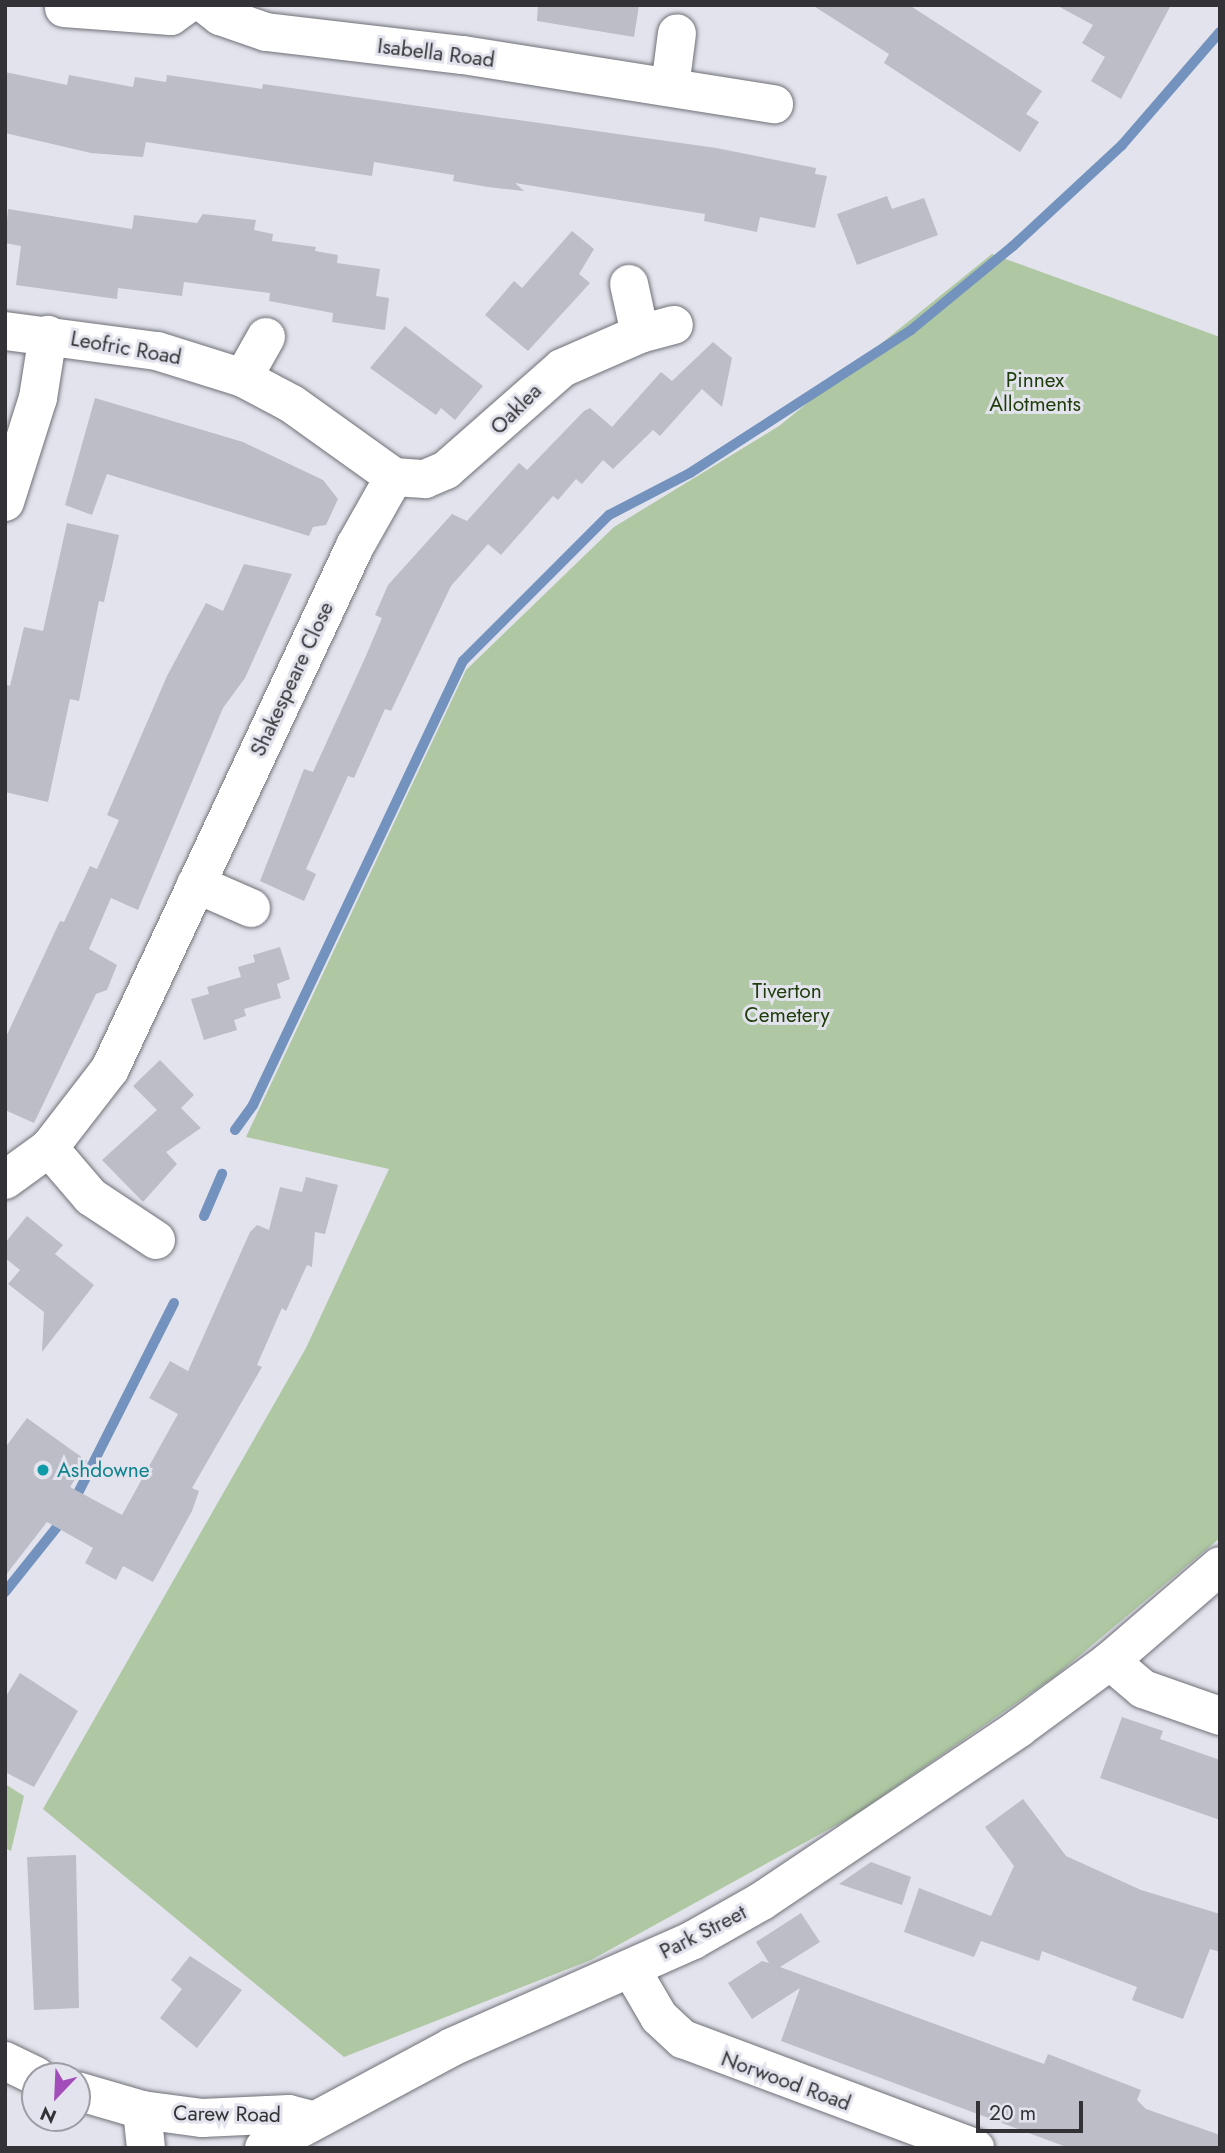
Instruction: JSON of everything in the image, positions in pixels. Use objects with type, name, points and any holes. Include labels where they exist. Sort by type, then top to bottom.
[{"type":"street","points":[[64,8],[171,16],[186,5]]},
{"type":"street","name":"Isabella Road","points":[[206,5],[220,16],[266,32],[670,87],[775,104]]},
{"type":"street","points":[[670,87],[677,33]]},
{"type":"street","name":"Oaklea","points":[[394,477],[425,479],[446,470],[489,436],[538,384],[562,368],[657,330],[629,284]]},
{"type":"street","name":"Leofric Road","points":[[5,331],[158,351],[243,377],[292,404],[394,477]]},
{"type":"street","points":[[5,502],[38,398],[48,335]]},
{"type":"street","points":[[243,377],[265,337]]},
{"type":"street","name":"Shakespeare Close","points":[[5,1180],[49,1148],[110,1069],[355,546],[394,477]]},
{"type":"street","points":[[197,884],[251,908]]},
{"type":"street","points":[[49,1148],[91,1197],[156,1240]]},
{"type":"street","name":"Park Street","points":[[264,2148],[312,2120],[464,2042],[631,1969],[762,1902],[1110,1661],[1220,1566]]},
{"type":"street","points":[[1110,1661],[1143,1689],[1220,1716]]},
{"type":"street","name":"Norwood Road","points":[[631,1969],[659,2017],[682,2039],[975,2148]]},
{"type":"street","points":[[5,2061],[21,2069]]},
{"type":"street","name":"Carew Road","points":[[91,2095],[142,2110],[202,2118],[289,2114],[312,2120]]},
{"type":"street","name":"Carew Road","points":[[142,2110],[146,2148]]},
{"type":"green space","name":"Tiverton Cemetery","points":[[992,254],[1220,337],[1220,1538],[1054,1677],[855,1815],[591,1960],[344,2057],[43,1809],[306,1348],[389,1169],[246,1137],[466,670],[614,527],[779,426]]},
{"type":"green space","points":[[5,1784],[24,1796],[11,1851],[5,1848]]},
{"type":"building","points":[[538,5],[639,5],[634,37],[537,21]]},
{"type":"building","points":[[812,5],[909,5],[1042,91],[1026,114],[1039,122],[1020,152],[884,63],[889,54]]},
{"type":"building","points":[[1056,5],[1171,5],[1121,99],[1091,81],[1105,57],[1082,43],[1093,25]]},
{"type":"building","points":[[5,72],[67,85],[69,75],[133,87],[135,77],[166,82],[167,75],[262,89],[263,84],[716,148],[816,168],[815,174],[827,176],[815,228],[760,217],[757,232],[704,221],[705,214],[515,183],[524,191],[488,187],[453,181],[454,175],[374,162],[372,176],[146,142],[143,157],[91,153],[5,133]]},
{"type":"building","points":[[887,196],[892,209],[924,198],[938,235],[857,265],[837,214]]},
{"type":"building","points":[[8,209],[132,229],[134,215],[197,223],[203,214],[256,220],[254,230],[273,234],[272,241],[316,247],[315,251],[338,255],[337,263],[380,269],[376,296],[389,298],[385,330],[332,322],[333,313],[269,301],[270,293],[184,282],[182,296],[118,288],[117,299],[16,285],[21,246],[5,243]]},
{"type":"building","points":[[572,231],[594,249],[579,274],[590,283],[528,351],[485,315],[514,281],[522,288]]},
{"type":"building","points":[[405,326],[483,386],[455,420],[441,408],[436,415],[370,368]]},
{"type":"building","points":[[713,342],[732,358],[722,407],[702,389],[660,436],[653,430],[613,469],[603,460],[582,484],[576,479],[558,500],[553,496],[501,555],[488,544],[451,586],[391,711],[385,709],[354,778],[348,776],[306,869],[316,874],[304,901],[260,881],[304,769],[313,772],[365,658],[382,618],[375,615],[388,585],[452,514],[467,521],[519,463],[527,470],[584,411],[590,408],[612,427],[661,372],[672,381]]},
{"type":"building","points":[[95,398],[243,442],[323,480],[338,499],[326,525],[313,527],[309,536],[107,474],[92,515],[65,505]]},
{"type":"building","points":[[67,523],[119,535],[104,602],[99,601],[79,701],[70,699],[48,802],[5,792],[5,684],[10,686],[24,627],[43,631]]},
{"type":"building","points":[[244,564],[292,574],[245,678],[223,708],[138,910],[111,898],[89,949],[117,965],[107,990],[96,994],[34,1123],[5,1110],[5,1039],[60,921],[64,922],[90,866],[97,869],[119,820],[107,815],[167,676],[206,603],[223,611]]},
{"type":"building","points":[[280,947],[290,979],[277,984],[281,998],[244,1009],[246,1016],[234,1020],[237,1030],[204,1040],[191,999],[209,994],[207,987],[241,977],[238,967],[255,962],[253,955]]},
{"type":"building","points":[[160,1060],[194,1095],[181,1108],[201,1128],[166,1152],[177,1164],[143,1202],[102,1160],[157,1110],[133,1086]]},
{"type":"building","name":"Ashdowne","points":[[306,1177],[338,1185],[325,1234],[315,1232],[312,1267],[307,1265],[286,1311],[282,1308],[257,1365],[262,1367],[192,1488],[199,1491],[192,1511],[153,1582],[123,1566],[116,1580],[85,1563],[93,1548],[47,1522],[5,1576],[5,1448],[27,1418],[87,1461],[70,1487],[122,1515],[178,1414],[149,1398],[170,1361],[188,1371],[250,1232],[257,1225],[269,1230],[280,1187],[302,1192]]},
{"type":"building","points":[[27,1216],[63,1245],[55,1254],[94,1285],[42,1352],[44,1312],[8,1284],[20,1270],[5,1258],[5,1243]]},
{"type":"building","points":[[20,1673],[78,1711],[34,1787],[5,1772],[5,1698]]},
{"type":"building","points":[[1122,1717],[1163,1731],[1160,1739],[1220,1760],[1220,1820],[1100,1778]]},
{"type":"building","points":[[1023,1799],[1066,1856],[1141,1890],[1220,1914],[1220,1952],[1210,1949],[1183,2019],[1132,2000],[1137,1987],[1042,1951],[1039,1961],[981,1941],[974,1957],[904,1932],[919,1888],[991,1916],[1014,1866],[985,1827]]},
{"type":"building","points":[[76,1855],[79,2008],[34,2010],[27,1857]]},
{"type":"building","points":[[871,1862],[911,1877],[902,1905],[839,1884]]},
{"type":"building","points":[[801,1913],[820,1942],[780,1967],[1044,2064],[1048,2054],[1141,2090],[1137,2100],[1146,2109],[1220,2135],[1220,2148],[1069,2148],[781,2041],[800,1988],[752,2019],[728,1983],[762,1961],[769,1963],[756,1942]]},
{"type":"building","points":[[190,1956],[242,1990],[197,2048],[160,2018],[182,1989],[171,1980]]},
{"type":"waterway","points":[[235,1130],[253,1105],[463,661],[609,515],[690,473],[911,330],[1013,246],[1122,145],[1220,32]]},
{"type":"waterway","points":[[204,1216],[222,1174]]},
{"type":"waterway","points":[[73,1503],[174,1303]]},
{"type":"waterway","points":[[5,1592],[57,1527]]},
{"type":"place","name":"Ashdowne","points":[[43,1470]]},
{"type":"park label","name":"Pinnex Allotments","points":[[1035,392]]}]
